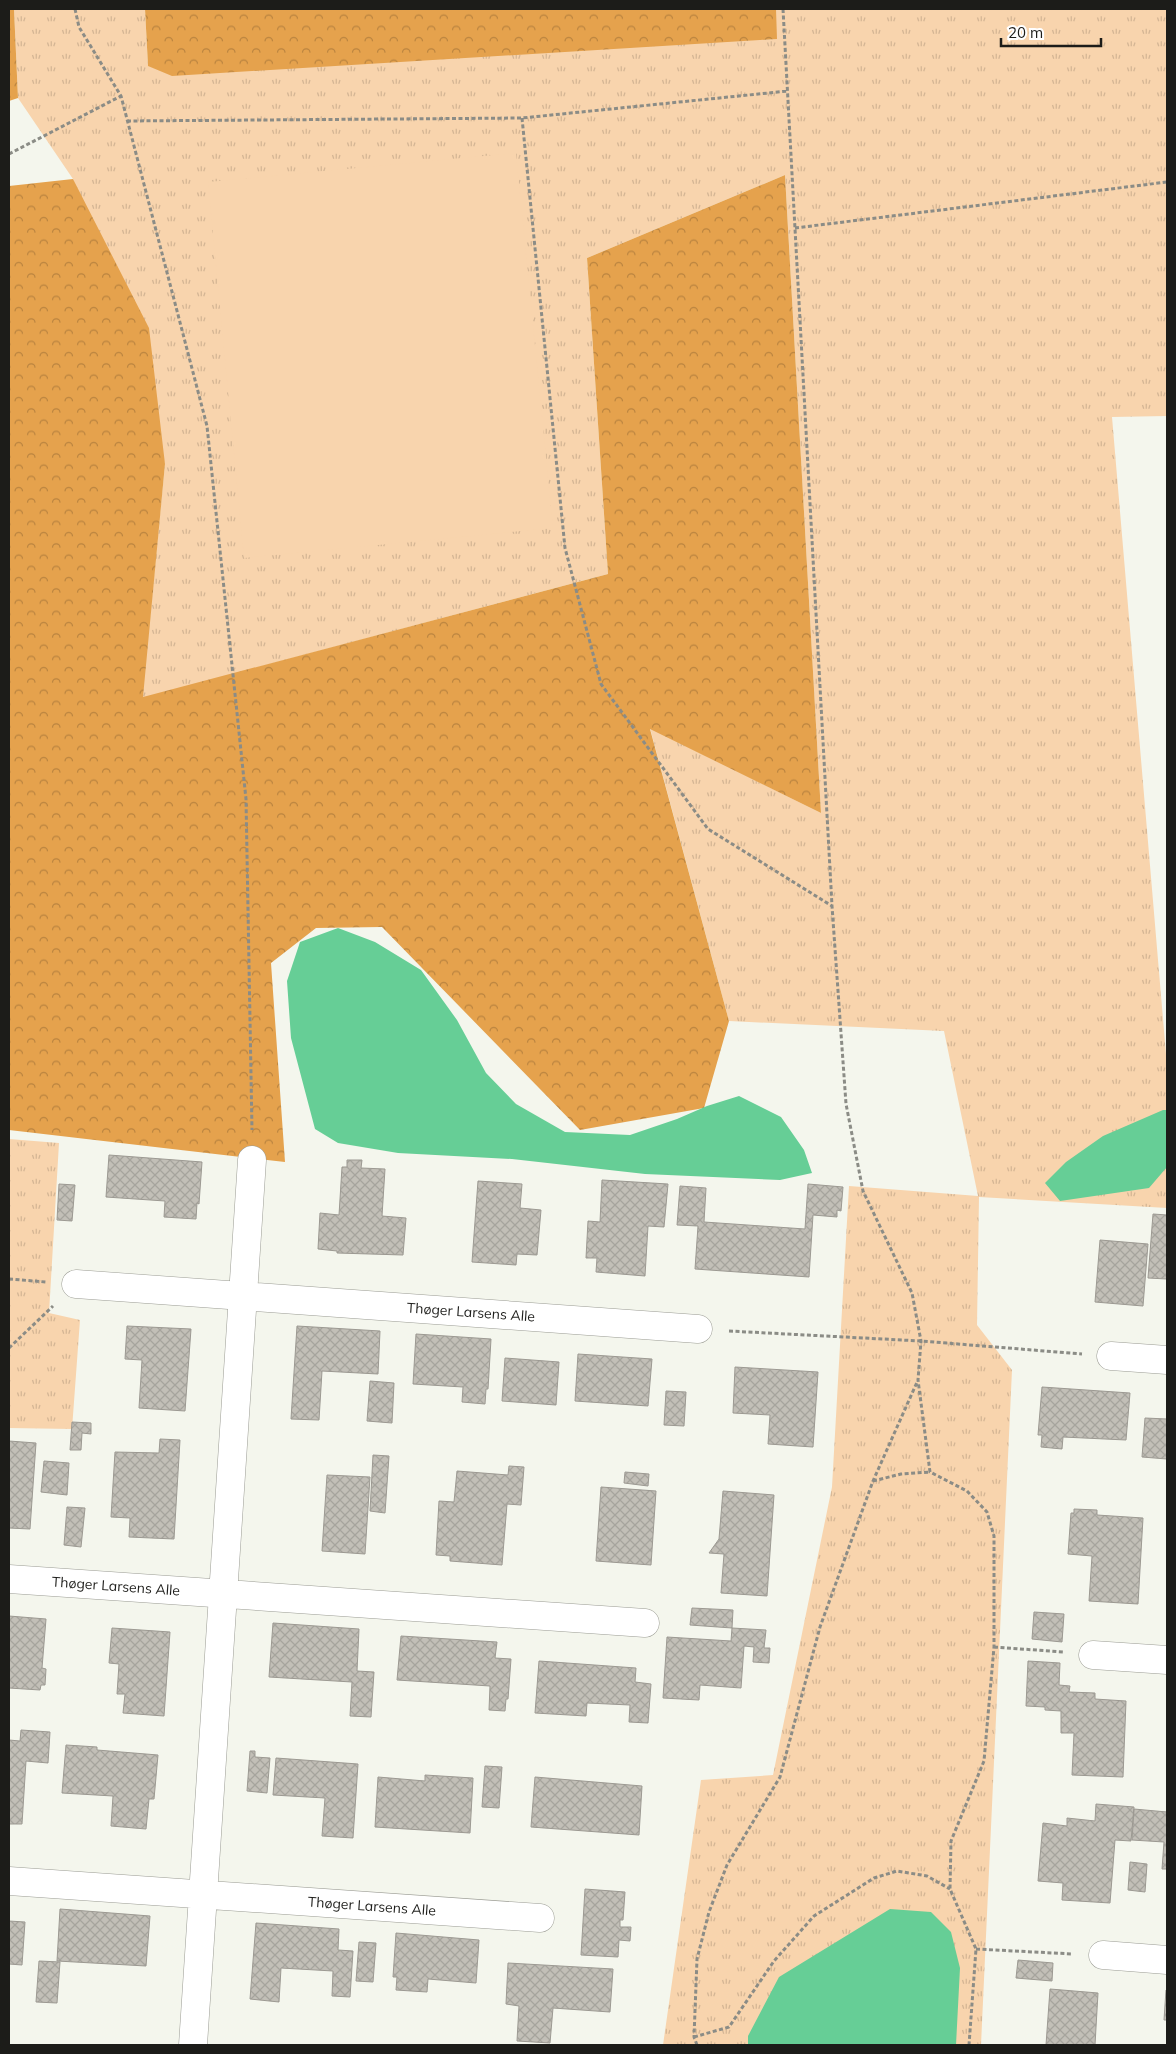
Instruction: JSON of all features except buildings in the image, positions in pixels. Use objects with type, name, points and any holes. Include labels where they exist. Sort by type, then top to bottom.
[{"type":"street","points":[[193,2045],[252,1160]]},
{"type":"street","name":"Thøger Larsens Alle","points":[[76,1284],[698,1329]]},
{"type":"street","points":[[1111,1356],[1167,1360]]},
{"type":"street","name":"Thøger Larsens Alle","points":[[9,1579],[645,1623]]},
{"type":"street","points":[[1093,1654],[1167,1660]]},
{"type":"street","name":"Thøger Larsens Alle","points":[[9,1881],[540,1918]]},
{"type":"street","points":[[1103,1955],[1167,1960]]},
{"type":"path","points":[[75,9],[79,27],[121,96],[207,426],[246,799],[252,1160]]},
{"type":"path","points":[[783,9],[832,906],[846,1104],[863,1191],[912,1293],[920,1342],[918,1380],[930,1472]]},
{"type":"path","points":[[128,121],[522,118],[788,90]]},
{"type":"path","points":[[9,154],[121,96]]},
{"type":"path","points":[[522,118],[566,548],[601,684],[708,830],[832,906]]},
{"type":"path","points":[[795,228],[1167,182]]},
{"type":"path","points":[[9,1279],[76,1284]]},
{"type":"path","points":[[9,1348],[76,1284]]},
{"type":"path","points":[[698,1329],[920,1342],[1111,1356]]},
{"type":"path","points":[[697,2045],[694,2037],[697,1959],[709,1912],[727,1865],[780,1778],[820,1627],[873,1481],[918,1380]]},
{"type":"path","points":[[873,1481],[901,1474],[930,1472],[967,1491],[987,1512],[994,1536],[994,1647],[984,1761],[951,1841],[950,1889],[976,1948],[969,2045]]},
{"type":"path","points":[[994,1647],[1093,1654]]},
{"type":"path","points":[[694,2037],[730,2027],[774,1961],[814,1916],[874,1878],[897,1871],[927,1876],[950,1889]]},
{"type":"path","points":[[976,1948],[1103,1955]]},
{"type":"green space","points":[[9,9],[14,9],[18,98],[9,101]]},
{"type":"green space","points":[[14,9],[145,9],[148,66],[776,39],[776,9],[1167,9],[1167,416],[1112,417],[1167,1066],[1167,1208],[979,1197],[977,1325],[1012,1370],[981,2045],[663,2045],[701,1780],[773,1775],[832,1487],[849,1186],[978,1196],[944,1031],[729,1021],[650,728],[821,813],[785,175],[587,258],[608,574],[142,698],[165,464],[73,179],[18,98]]},
{"type":"green space","points":[[145,9],[776,9],[777,39],[172,76],[148,66]]},
{"type":"green space","points":[[516,153],[553,528],[244,558],[208,182]]},
{"type":"green space","points":[[785,175],[821,813],[650,729],[729,1021],[704,1108],[580,1130],[382,927],[316,928],[271,963],[285,1162],[9,1130],[9,186],[73,179],[149,328],[165,464],[143,697],[608,574],[587,258]]},
{"type":"green space","points":[[9,1139],[59,1143],[49,1313],[80,1320],[72,1429],[9,1428]]},
{"type":"shaded area","points":[[338,928],[375,942],[421,970],[457,1020],[486,1073],[516,1104],[565,1132],[630,1135],[739,1096],[781,1117],[804,1150],[812,1173],[780,1180],[645,1174],[512,1159],[398,1153],[338,1143],[315,1129],[291,1038],[287,981],[300,942]]},
{"type":"shaded area","points":[[1163,1110],[1167,1110],[1167,1167],[1149,1188],[1060,1201],[1045,1183],[1066,1162],[1103,1136]]},
{"type":"shaded area","points":[[890,1909],[931,1912],[951,1932],[960,1968],[956,2045],[748,2045],[748,2036],[779,1977]]}]
